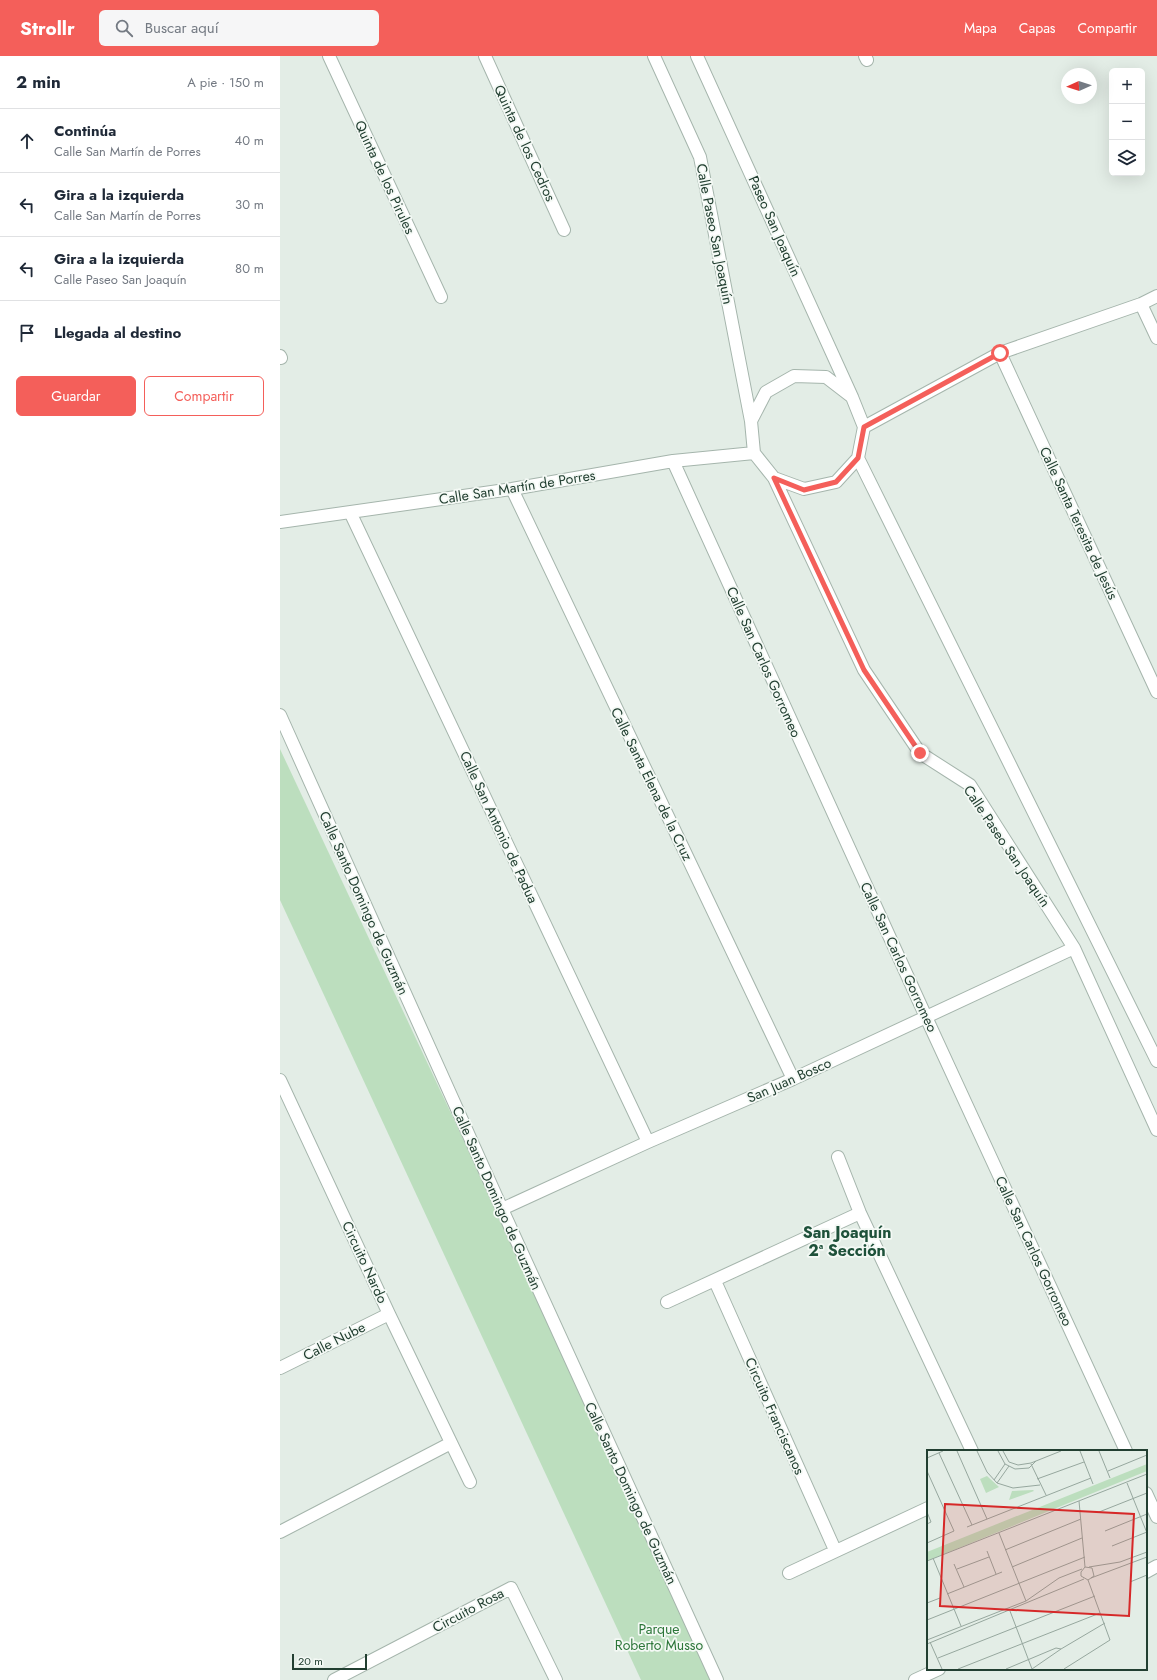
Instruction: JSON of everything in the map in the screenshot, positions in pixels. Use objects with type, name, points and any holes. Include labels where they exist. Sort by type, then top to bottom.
[{"type":"street","name":"Quinta de los Pirules","points":[[329,56],[441,297]]},
{"type":"street","name":"Quinta de los Cedros","points":[[485,56],[564,230]]},
{"type":"street","name":"Calle Paseo San Joaquín","points":[[654,56],[700,157],[751,421]]},
{"type":"street","name":"Paseo San Joaquín","points":[[697,56],[852,396]]},
{"type":"street","points":[[864,427],[1000,353],[1141,304],[1157,296]]},
{"type":"street","points":[[1141,304],[1157,338]]},
{"type":"street","name":"Calle Santa Teresita de Jesús","points":[[1000,353],[1157,692]]},
{"type":"street","points":[[794,376],[826,378],[852,396],[864,427],[858,458],[836,482],[804,490],[774,478],[754,453],[751,421],[766,392],[794,376]]},
{"type":"street","name":"Calle San Martín de Porres","points":[[280,522],[512,489],[673,461],[754,453]]},
{"type":"street","name":"Calle Paseo San Joaquín","points":[[858,458],[1157,1061]]},
{"type":"street","name":"Calle San Carlos Gorromeo","points":[[673,461],[1126,1450]]},
{"type":"street","name":"Calle Paseo San Joaquín","points":[[774,478],[864,670],[920,753],[970,785],[1074,948],[1157,1130]]},
{"type":"street","name":"Calle Santa Elena de la Cruz","points":[[512,489],[793,1079]]},
{"type":"street","name":"Calle San Antonio de Padua","points":[[350,512],[648,1142]]},
{"type":"street","name":"Calle Santo Domingo de Guzmán","points":[[280,715],[502,1209],[717,1680]]},
{"type":"street","name":"San Juan Bosco","points":[[502,1209],[648,1142],[793,1079],[1074,948]]},
{"type":"street","name":"Circuito Nardo","points":[[280,1080],[389,1314],[470,1482]]},
{"type":"street","points":[[838,1158],[860,1213],[972,1450]]},
{"type":"street","points":[[666,1302],[715,1281],[860,1213]]},
{"type":"street","name":"Circuito Franciscanos","points":[[715,1281],[835,1550]]},
{"type":"street","name":"Calle Nube","points":[[280,1368],[389,1314]]},
{"type":"street","points":[[280,1532],[451,1443]]},
{"type":"street","points":[[1147,1495],[1157,1517]]},
{"type":"street","points":[[789,1573],[835,1550],[927,1508]]},
{"type":"street","points":[[1147,1571],[1157,1566]]},
{"type":"street","name":"Circuito Rosa","points":[[334,1680],[511,1588],[556,1680]]},
{"type":"street","points":[[915,1680],[937,1670]]},
{"type":"green space","name":"Parque Roberto Musso","points":[[280,749],[717,1680],[641,1680],[280,900]]},
{"type":"district","name":"San Joaquín 2ª Sección","points":[[847,1241]]},
{"type":"route","points":[[920,753],[864,670],[774,478],[804,490],[836,482],[858,458],[864,427],[1000,353]]}]
